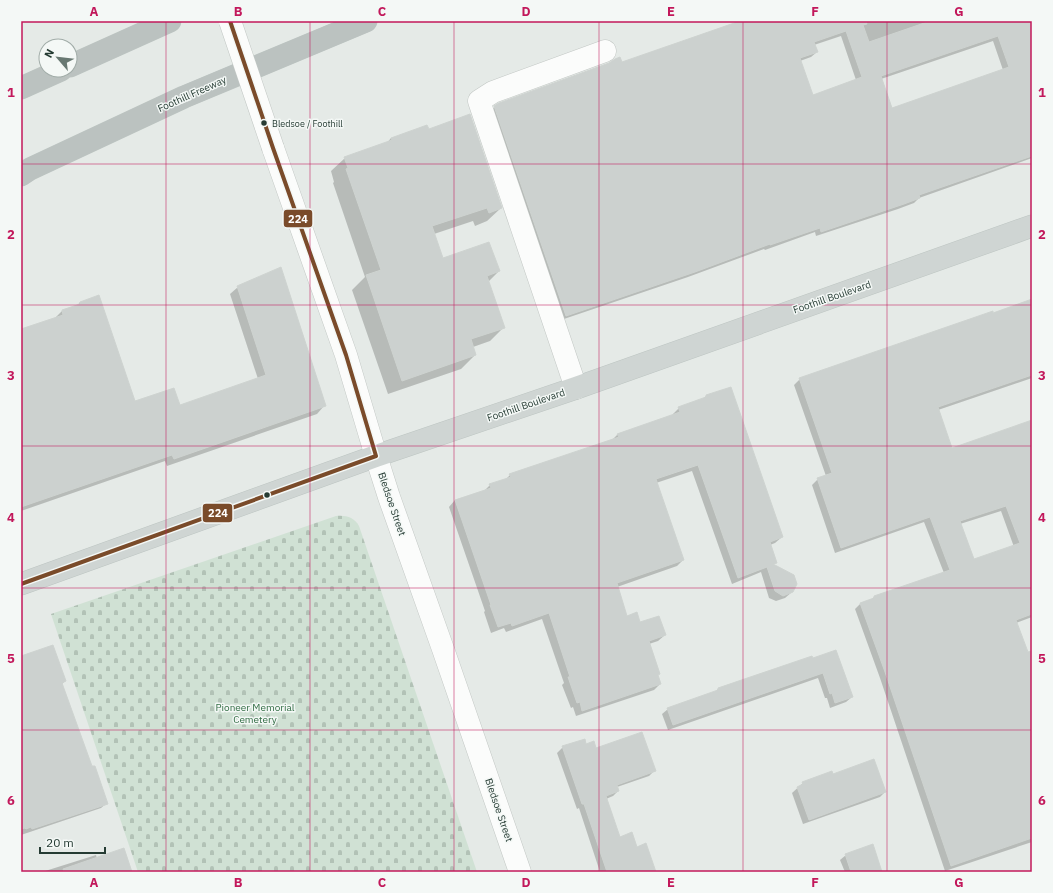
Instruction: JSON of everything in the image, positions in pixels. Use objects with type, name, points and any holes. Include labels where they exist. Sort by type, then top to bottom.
[{"type":"highway","points":[[78,62],[170,21]]},
{"type":"highway","name":"Foothill Freeway","points":[[21,175],[184,96],[366,21]]},
{"type":"highway","points":[[21,88],[43,78]]},
{"type":"main road","name":"Foothill Boulevard","points":[[21,584],[376,456],[576,388],[1032,226]]},
{"type":"street","name":"Bledsoe Street","points":[[230,21],[346,354],[376,456],[392,504],[520,872]]},
{"type":"street","points":[[576,388],[479,101],[493,92],[605,51]]},
{"type":"green space","name":"Pioneer Memorial Cemetery","points":[[336,516],[349,517],[355,520],[359,526],[477,872],[138,872],[51,614]]},
{"type":"building","points":[[740,21],[866,21],[867,24],[863,25],[869,42],[930,21],[1032,21],[1032,25],[1030,25],[1032,31],[1032,156],[919,195],[920,198],[904,204],[821,232],[820,228],[770,244],[695,272],[566,316],[494,106],[609,63],[620,57],[622,62]],"holes":[[[846,31],[862,77],[813,95],[800,58],[818,52],[814,42]],[[998,36],[1009,67],[892,108],[881,76]]]},
{"type":"building","points":[[470,114],[502,208],[489,213],[487,208],[432,226],[443,258],[489,242],[500,271],[487,276],[505,328],[471,339],[476,355],[402,381],[366,275],[381,270],[346,169],[348,168],[344,157],[392,140],[391,138],[427,125],[429,129]]},
{"type":"building","points":[[281,267],[326,406],[174,459],[172,455],[21,507],[21,329],[63,315],[62,310],[80,304],[80,302],[99,295],[135,401],[174,388],[180,405],[266,375],[237,286]]},
{"type":"building","points":[[1032,299],[1032,375],[938,407],[952,448],[1032,420],[1032,614],[1016,620],[1028,652],[1032,651],[1032,838],[951,866],[860,603],[874,598],[874,596],[950,570],[930,517],[841,548],[817,478],[832,473],[799,378],[993,311],[993,313]],"holes":[[[1006,506],[1020,543],[974,559],[960,521]]]},
{"type":"building","points":[[731,387],[783,537],[770,542],[777,563],[773,564],[794,575],[797,584],[793,592],[783,596],[775,591],[767,567],[738,578],[698,465],[656,479],[684,560],[617,583],[627,616],[637,612],[640,622],[659,616],[666,635],[649,641],[660,674],[658,675],[661,684],[582,711],[580,702],[577,703],[568,677],[570,677],[549,613],[512,626],[511,623],[498,627],[455,500],[491,488],[489,484],[511,477],[509,474],[619,437],[617,434],[680,412],[678,407],[706,397],[706,395]]},
{"type":"building","points":[[53,645],[66,681],[62,683],[92,766],[95,766],[108,804],[32,829],[31,827],[21,829],[21,656]]},
{"type":"building","points":[[836,650],[853,697],[835,703],[832,693],[830,694],[823,673],[673,725],[667,708],[718,690],[718,688],[812,656],[813,658]]},
{"type":"building","points":[[642,732],[656,771],[617,785],[619,791],[606,796],[620,837],[632,832],[637,847],[646,843],[656,872],[607,872],[584,804],[582,804],[562,746],[585,739],[586,744],[594,741],[596,748]]},
{"type":"building","points":[[874,759],[886,792],[809,820],[797,787],[803,784],[802,782],[832,771],[833,774]]},
{"type":"building","points":[[873,844],[882,872],[851,872],[845,854]]},
{"type":"building","points":[[124,848],[132,872],[64,872],[63,869]]},
{"type":"transit line","name":"224","points":[[21,584],[376,456],[346,355],[230,21]]},
{"type":"place","name":"Bledsoe / Foothill","points":[[264,123]]}]
